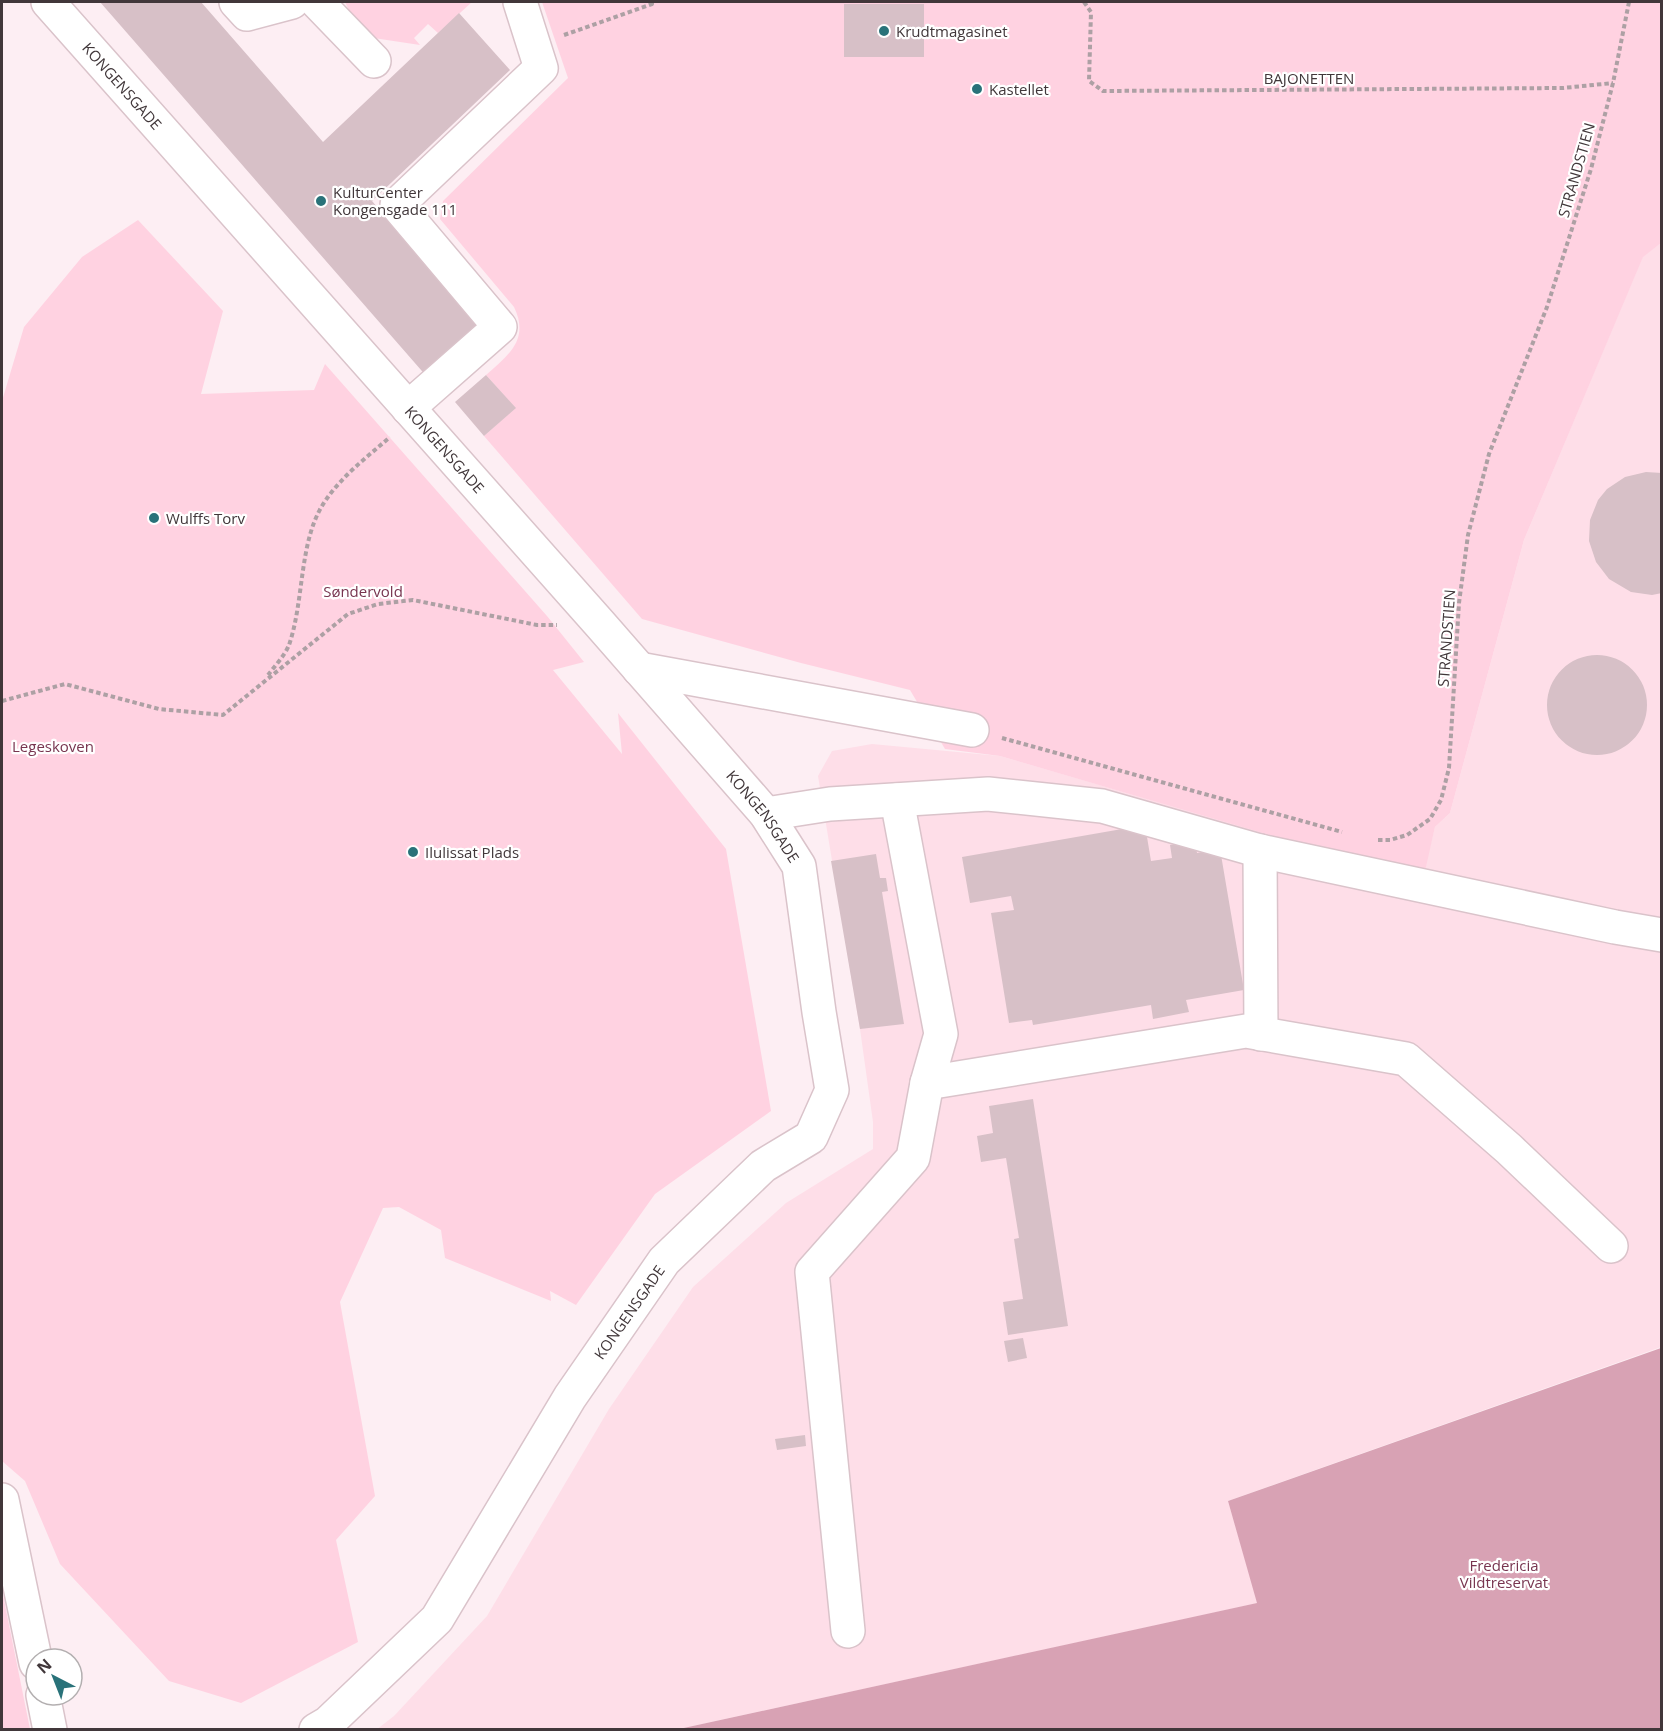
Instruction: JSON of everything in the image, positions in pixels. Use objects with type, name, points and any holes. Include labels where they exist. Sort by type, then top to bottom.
[{"type":"street","points":[[236,2],[247,14],[292,2]]},
{"type":"street","points":[[317,2],[374,61]]},
{"type":"street","points":[[412,412],[500,327],[398,205],[541,68],[520,2]]},
{"type":"street","name":"KONGENSGADE","points":[[59,5],[412,412],[766,814],[799,866],[832,1090],[811,1137],[763,1166],[664,1261],[570,1397],[437,1619],[328,1723],[316,1730]]},
{"type":"street","points":[[639,669],[972,730]]},
{"type":"street","points":[[766,814],[830,804],[988,794],[1102,806],[1260,850],[1615,927],[1662,935]]},
{"type":"street","points":[[848,1631],[812,1272],[913,1158],[927,1083],[940,1034],[897,800]]},
{"type":"street","points":[[1260,850],[1261,1034]]},
{"type":"street","points":[[927,1083],[1246,1031],[1406,1059],[1509,1149],[1611,1246]]},
{"type":"street","points":[[2,1500],[33,1647]]},
{"type":"street","points":[[45,1707],[50,1730]]},
{"type":"path","points":[[534,46],[652,4],[652,2]]},
{"type":"path","name":"BAJONETTEN","points":[[1084,2],[1091,12],[1089,81],[1103,91],[1563,88],[1613,83]]},
{"type":"path","name":"STRANDSTIEN","points":[[1371,840],[1390,840],[1407,835],[1430,819],[1441,800],[1449,768],[1459,603],[1468,535],[1489,454],[1547,307],[1591,169],[1613,83],[1629,2]]},
{"type":"path","points":[[264,681],[288,647],[300,601],[309,544],[321,507],[343,479],[412,412]]},
{"type":"path","points":[[2,701],[65,684],[159,709],[223,715],[348,614],[378,604],[413,600],[537,625],[600,624]]},
{"type":"path","points":[[972,730],[1348,834]]},
{"type":"shaded area","points":[[1661,243],[1661,1347],[1228,1501],[1258,1603],[679,1729],[376,1730],[394,1716],[487,1616],[609,1409],[693,1287],[786,1203],[873,1149],[873,1122],[860,1029],[818,776],[832,751],[872,744],[1000,756],[1422,879],[1435,827],[1450,813],[1524,540],[1643,256]]},
{"type":"shaded area","name":"Fredericia Vildtreservat","points":[[1661,1348],[1661,1729],[679,1729],[1257,1603],[1228,1501]]},
{"type":"green space","points":[[345,2],[472,2],[438,33],[428,24],[414,38],[420,45],[367,37],[355,23]]},
{"type":"green space","points":[[542,2],[1661,2],[1661,243],[1643,257],[1524,540],[1450,813],[1435,827],[1423,880],[1000,756],[945,749],[910,690],[801,663],[642,619],[484,436],[515,408],[486,375],[514,346],[518,338],[518,319],[514,307],[440,219],[443,201],[568,78]]},
{"type":"green space","points":[[138,220],[223,311],[201,394],[314,390],[325,364],[547,616],[584,662],[553,670],[622,754],[618,713],[726,849],[771,1111],[655,1194],[576,1305],[550,1291],[551,1301],[445,1258],[441,1230],[399,1207],[383,1208],[340,1302],[375,1496],[336,1540],[358,1642],[241,1703],[169,1681],[60,1564],[25,1481],[2,1461],[2,401],[24,327],[82,257]]},
{"type":"green space","points":[[2,1590],[30,1729],[2,1729]]},
{"type":"building","points":[[100,2],[201,2],[323,142],[459,13],[510,70],[372,201],[483,332],[428,378]]},
{"type":"building","name":"Krudtmagasinet","points":[[844,4],[924,4],[924,57],[844,57]]},
{"type":"building","points":[[486,375],[516,408],[484,436],[455,402]]},
{"type":"building","points":[[1646,472],[1662,473],[1662,593],[1652,595],[1631,592],[1609,579],[1596,562],[1589,541],[1590,520],[1598,500],[1607,489],[1625,477]]},
{"type":"building","points":[[1597,655],[1625,663],[1639,677],[1647,705],[1639,733],[1625,747],[1597,755],[1569,747],[1555,733],[1547,705],[1555,677],[1569,663]]},
{"type":"building","points":[[1145,825],[1151,861],[1172,858],[1170,845],[1195,841],[1197,853],[1220,849],[1244,990],[1186,1000],[1189,1012],[1153,1019],[1151,1005],[1033,1025],[1032,1020],[1009,1023],[991,913],[1014,910],[1011,896],[970,903],[962,857]]},
{"type":"building","points":[[876,854],[880,878],[886,878],[888,891],[882,892],[904,1024],[860,1029],[831,861]]},
{"type":"building","points":[[1033,1099],[1068,1326],[1008,1335],[1003,1302],[1023,1299],[1014,1239],[1019,1238],[1006,1158],[981,1162],[977,1136],[993,1133],[989,1106]]},
{"type":"building","points":[[1023,1338],[1027,1358],[1008,1362],[1004,1341]]},
{"type":"building","points":[[805,1435],[806,1446],[777,1450],[775,1439]]},
{"type":"place","name":"Krudtmagasinet","points":[[884,31]]},
{"type":"place","name":"Kastellet","points":[[977,89]]},
{"type":"place","name":"KulturCenter Kongensgade 111","points":[[321,201]]},
{"type":"place","name":"Wulffs Torv","points":[[154,518]]},
{"type":"place","name":"Ilulissat Plads","points":[[413,852]]},
{"type":"park label","name":"Søndervold","points":[[363,591]]},
{"type":"park label","name":"Legeskoven","points":[[53,746]]}]
